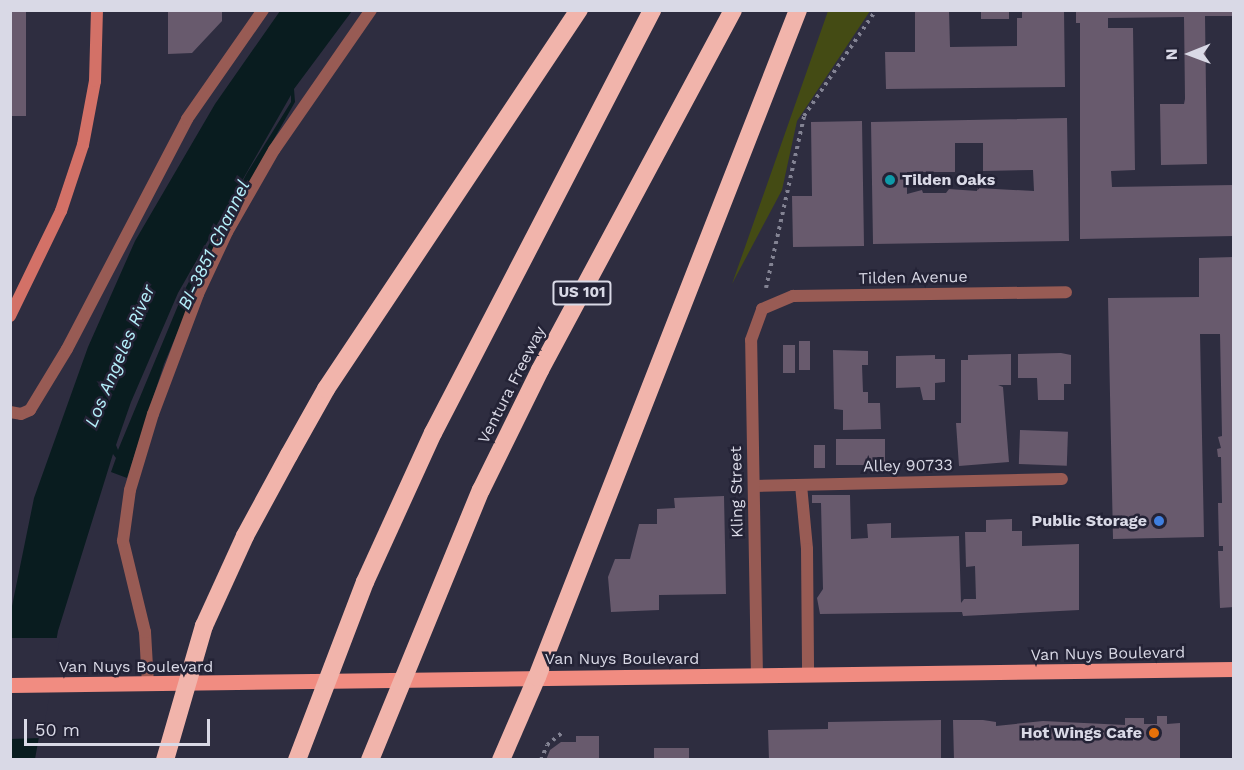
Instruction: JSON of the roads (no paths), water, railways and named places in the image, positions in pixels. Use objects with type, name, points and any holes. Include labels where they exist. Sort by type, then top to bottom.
[{"type":"highway","points":[[165,759],[204,626],[245,536],[326,389],[579,10]]},
{"type":"highway","points":[[297,759],[365,582],[432,433],[652,10]]},
{"type":"highway","name":"Ventura Freeway","points":[[370,759],[481,490],[540,370],[733,10]]},
{"type":"highway","points":[[501,759],[537,677],[798,10]]},
{"type":"main road","points":[[10,316],[61,211],[83,145],[94,81],[97,10]]},
{"type":"main road","name":"Van Nuys Boulevard","points":[[10,685],[185,685],[537,677],[757,677],[1233,669]]},
{"type":"street","points":[[10,412],[21,414],[30,410],[67,349],[187,119],[263,10]]},
{"type":"street","points":[[148,684],[145,632],[123,541],[130,490],[153,414],[198,294],[227,232],[274,150],[371,10]]},
{"type":"street","name":"Tilden Avenue","points":[[762,309],[793,296],[1066,292]]},
{"type":"street","name":"Kling Street","points":[[757,677],[751,340],[762,309]]},
{"type":"street","name":"Alley 90733","points":[[754,486],[1062,479]]},
{"type":"street","points":[[801,485],[807,549],[808,676]]},
{"type":"water","points":[[280,11],[352,11],[294,89],[295,102],[217,239],[164,364],[127,478],[111,472],[116,458],[113,454],[58,631],[35,759],[11,760],[11,611],[34,498],[88,347],[135,241],[215,104]],"holes":[[[291,95],[291,102],[247,173],[184,291],[118,450],[116,445],[131,402],[178,293]]]},
{"type":"place","name":"Tilden Oaks","points":[[890,180]]},
{"type":"place","name":"Public Storage","points":[[1159,521]]},
{"type":"place","name":"Hot Wings Cafe","points":[[1154,733]]},
{"type":"water label","name":"BI-3851 Channel","points":[[214,245]]},
{"type":"water label","name":"Los Angeles River","points":[[120,356]]}]
